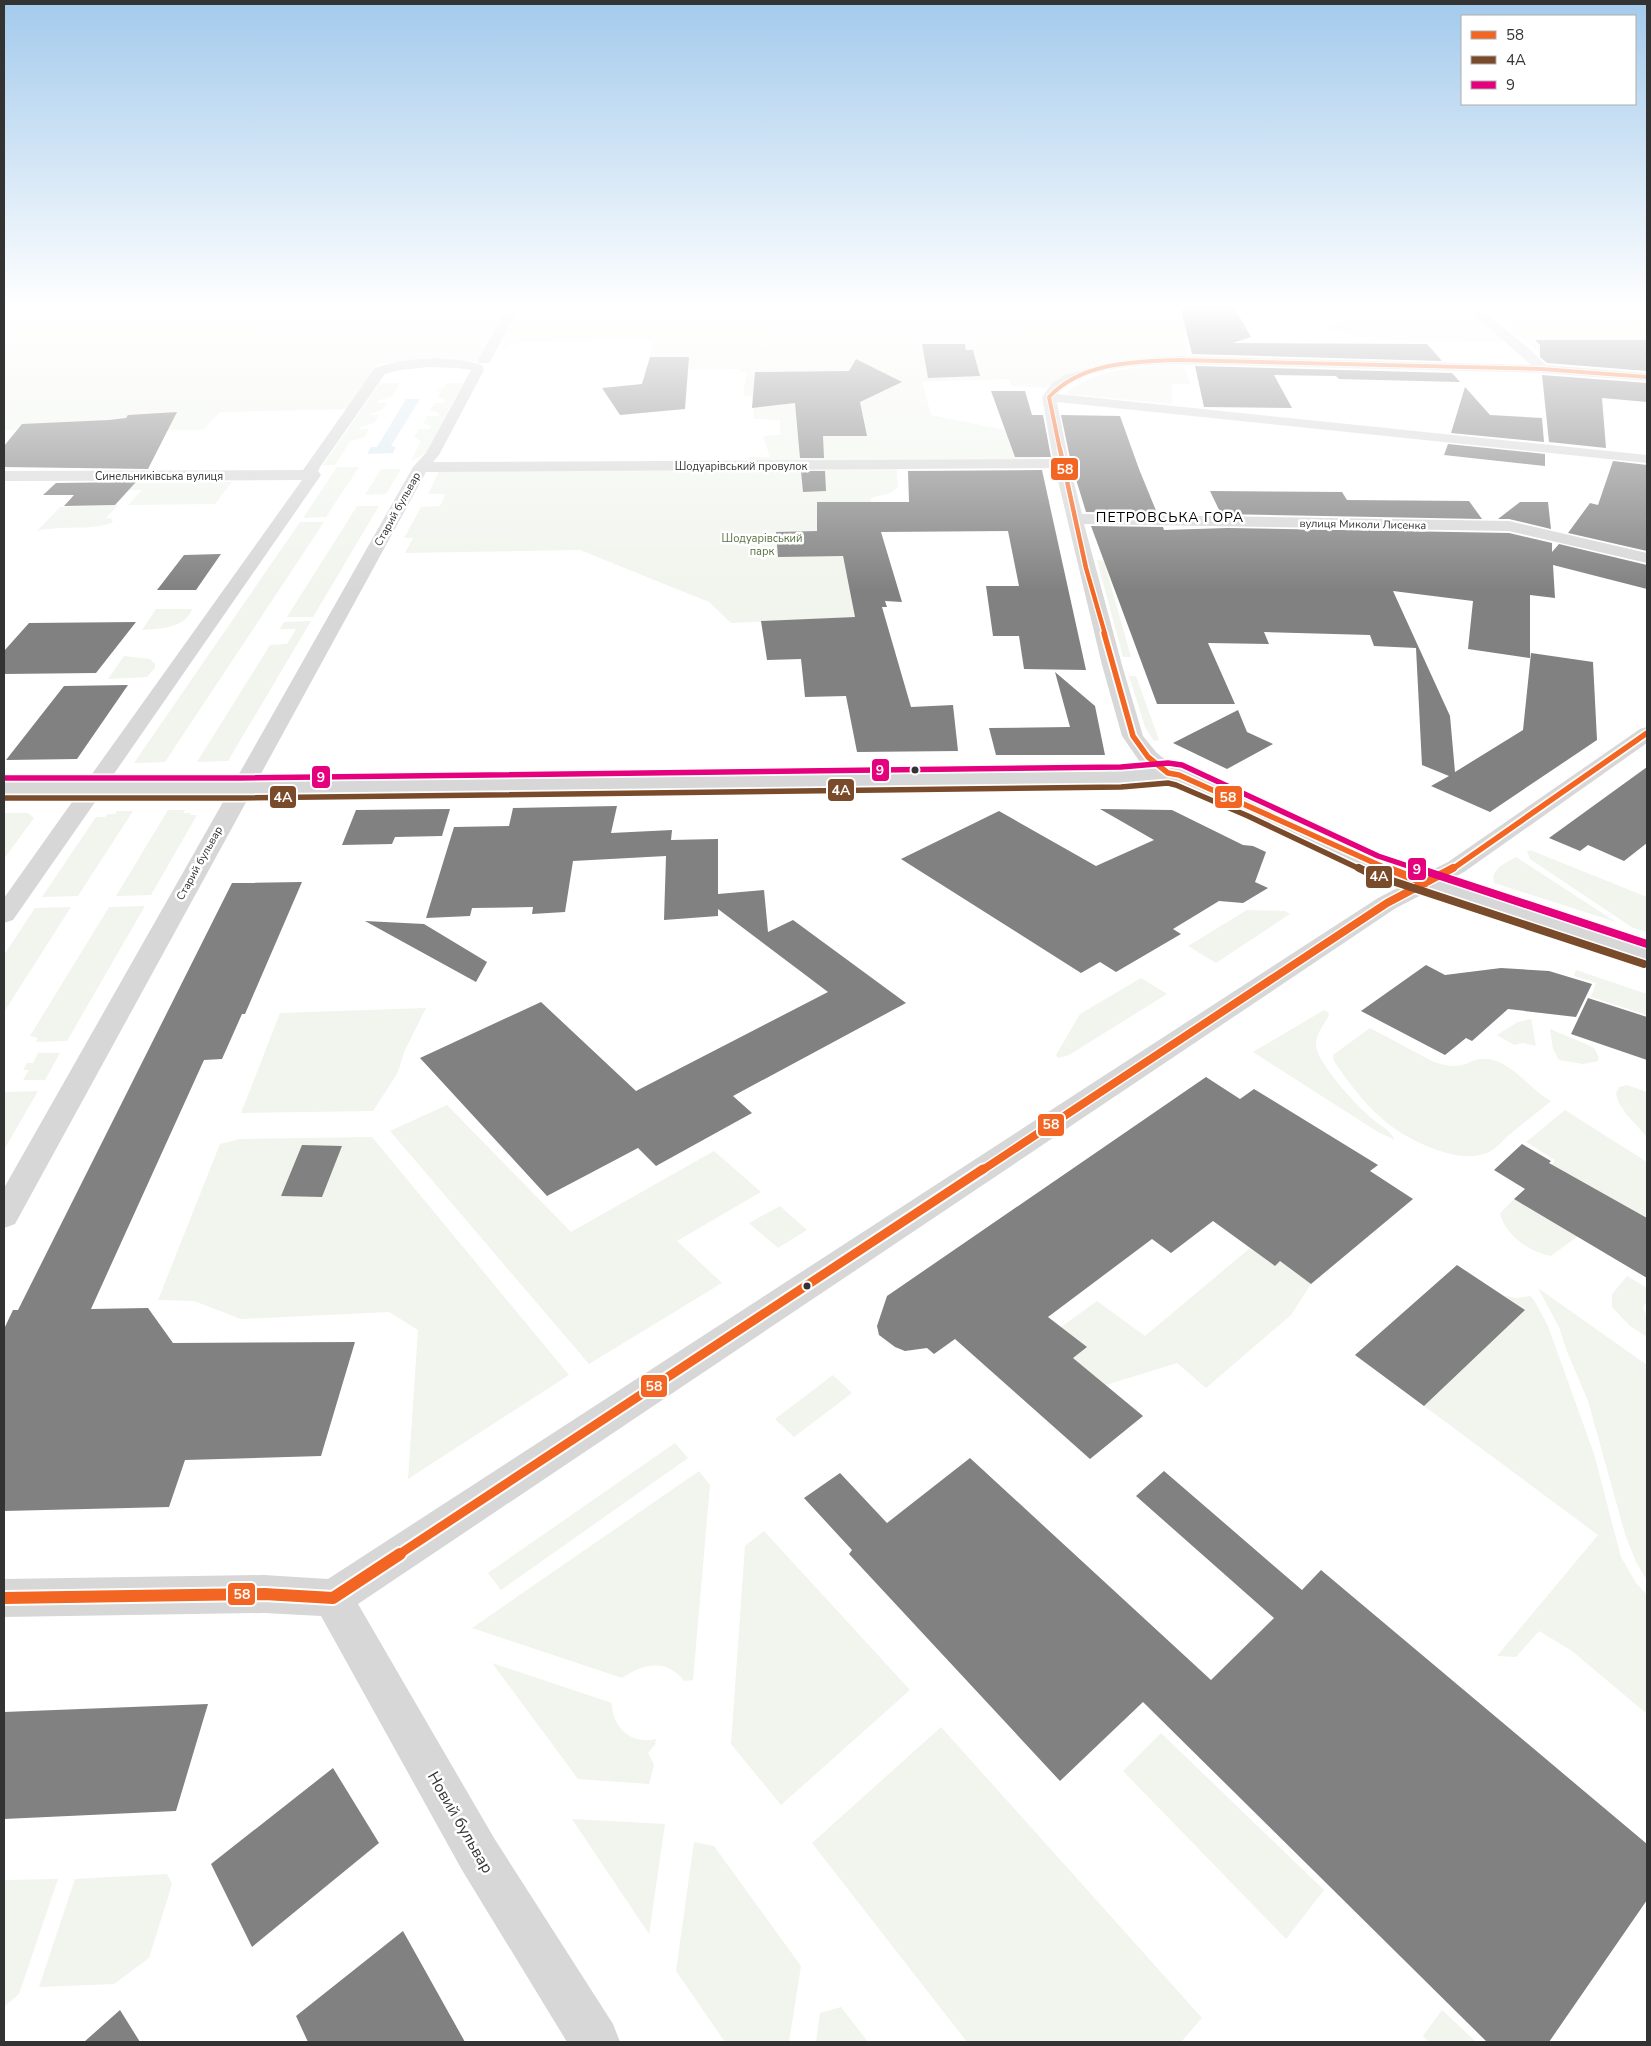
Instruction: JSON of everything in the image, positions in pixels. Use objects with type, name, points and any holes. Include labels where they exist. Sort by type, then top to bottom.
[{"type":"street","name":"Старий бульвар","points":[[4,915],[314,475],[310,471],[312,467],[359,400]]},
{"type":"street","name":"Старий бульвар","points":[[4,1216],[420,467],[432,455],[462,400]]},
{"type":"street","points":[[1050,400],[1075,519],[1112,665],[1133,736],[1148,757],[1168,773]]},
{"type":"street","points":[[1082,400],[1647,460]]},
{"type":"street","name":"Шодуарівський провулок","points":[[420,467],[1062,463]]},
{"type":"street","name":"Синельниківська вулиця","points":[[4,476],[314,475]]},
{"type":"street","name":"вулиця Миколи Лисенка","points":[[1075,519],[1509,526],[1647,558]]},
{"type":"street","points":[[4,1598],[264,1594],[333,1598],[1379,908],[1456,867],[1647,733]]},
{"type":"street","points":[[4,788],[240,788],[1121,777],[1168,773],[1178,775],[1252,806],[1374,865],[1647,954]]},
{"type":"street","name":"Новий бульвар","points":[[333,1598],[478,1854],[595,2042]]},
{"type":"green space","points":[[4,400],[354,400],[348,409],[220,412],[203,430],[150,430],[98,427],[4,430]]},
{"type":"green space","points":[[368,400],[388,403],[383,409],[369,415],[379,415],[374,423],[361,427],[360,429],[369,429],[365,437],[350,441],[335,465],[323,465]]},
{"type":"green space","points":[[445,400],[454,400],[426,453],[411,461],[421,441],[414,437],[419,429],[430,429],[431,426],[423,423],[427,416],[438,416],[439,413],[430,410],[435,403],[444,403]]},
{"type":"green space","name":"Шодуарівський парк","points":[[752,400],[927,400],[931,415],[1035,436],[1041,458],[1028,461],[896,462],[898,487],[890,493],[871,498],[871,516],[840,544],[855,617],[731,623],[709,602],[580,550],[405,553],[413,538],[404,538],[421,507],[440,506],[445,494],[428,494],[440,469],[748,464],[749,457],[770,457],[763,436],[780,435],[780,420],[754,419]]},
{"type":"green space","points":[[1134,400],[1172,400],[1172,404]]},
{"type":"green space","points":[[337,467],[359,467],[326,517],[303,518]]},
{"type":"green space","points":[[381,469],[401,469],[386,494],[365,495]]},
{"type":"green space","points":[[232,482],[215,504],[128,505],[142,490],[128,490],[135,483]]},
{"type":"green space","points":[[118,505],[106,518],[113,519],[112,523],[94,527],[56,528],[37,531],[60,507]]},
{"type":"green space","points":[[357,506],[379,506],[313,617],[287,617]]},
{"type":"green space","points":[[300,522],[324,522],[165,762],[134,763]]},
{"type":"green space","points":[[1097,560],[1104,561],[1131,657],[1123,657]]},
{"type":"green space","points":[[156,609],[192,609],[189,615],[178,624],[164,628],[142,630]]},
{"type":"green space","points":[[311,621],[228,761],[197,762],[270,645],[287,644],[296,629],[280,629],[284,622]]},
{"type":"green space","points":[[124,656],[150,659],[155,664],[155,668],[147,677],[108,679]]},
{"type":"green space","points":[[1129,676],[1136,676],[1159,740],[1154,741],[1145,727]]},
{"type":"green space","points":[[168,810],[185,810],[183,813],[197,815],[151,895],[116,896]]},
{"type":"green space","points":[[117,811],[133,811],[78,896],[42,897],[96,817],[105,817],[107,814],[115,814]]},
{"type":"green space","points":[[4,813],[28,813],[34,818],[4,859]]},
{"type":"green space","points":[[1530,850],[1647,897],[1647,932],[1633,928],[1530,859],[1527,852]]},
{"type":"green space","points":[[1516,857],[1616,922],[1494,883],[1493,878],[1497,870]]},
{"type":"green space","points":[[145,906],[67,1041],[36,1042],[38,1038],[30,1036],[109,907]]},
{"type":"green space","points":[[71,907],[4,1012],[4,955],[35,908]]},
{"type":"green space","points":[[1247,910],[1285,911],[1290,914],[1216,963],[1188,946]]},
{"type":"green space","points":[[1576,970],[1647,994],[1647,1015],[1591,997],[1596,983],[1574,976]]},
{"type":"green space","points":[[1141,978],[1167,994],[1069,1055],[1058,1058],[1056,1055],[1080,1014]]},
{"type":"green space","points":[[426,1008],[405,1050],[397,1074],[373,1111],[241,1113],[280,1013]]},
{"type":"green space","points":[[1324,1010],[1328,1012],[1329,1016],[1316,1040],[1317,1052],[1337,1082],[1395,1140],[1378,1132],[1253,1052]]},
{"type":"green space","points":[[1531,1019],[1536,1046],[1523,1043],[1514,1045],[1497,1035],[1518,1022]]},
{"type":"green space","points":[[1370,1028],[1443,1065],[1460,1066],[1482,1059],[1496,1061],[1513,1070],[1551,1101],[1494,1149],[1477,1156],[1452,1154],[1422,1144],[1406,1136],[1379,1116],[1356,1091],[1334,1061],[1333,1055]]},
{"type":"green space","points":[[1550,1029],[1594,1048],[1599,1057],[1598,1061],[1583,1064],[1559,1060],[1553,1049]]},
{"type":"green space","points":[[38,1053],[60,1053],[45,1080],[23,1080],[29,1070],[23,1070],[27,1063],[33,1063]]},
{"type":"green space","points":[[1627,1085],[1647,1092],[1647,1137],[1619,1103],[1616,1094],[1619,1087]]},
{"type":"green space","points":[[38,1091],[4,1150],[5,1092]]},
{"type":"green space","points":[[447,1105],[571,1232],[714,1151],[761,1192],[677,1241],[722,1283],[589,1364],[390,1131]]},
{"type":"green space","points":[[1565,1110],[1647,1162],[1647,1218],[1552,1165],[1555,1160],[1526,1142]]},
{"type":"green space","points":[[372,1137],[569,1375],[408,1479],[418,1330],[389,1312],[241,1319],[194,1301],[158,1300],[220,1144],[240,1139]]},
{"type":"green space","points":[[1514,1199],[1578,1236],[1551,1256],[1527,1247],[1512,1235],[1502,1221],[1500,1213]]},
{"type":"green space","points":[[780,1206],[807,1230],[778,1248],[749,1223]]},
{"type":"green space","points":[[1250,1248],[1275,1266],[1280,1261],[1311,1284],[1291,1315],[1206,1388],[1177,1363],[1106,1385],[1073,1358],[1086,1347],[1061,1327],[1097,1301],[1145,1336]]},
{"type":"green space","points":[[1627,1276],[1647,1288],[1647,1301],[1643,1308],[1647,1317],[1647,1337],[1630,1326],[1612,1307],[1612,1294]]},
{"type":"green space","points":[[1538,1288],[1647,1365],[1647,1581],[1636,1562],[1625,1534],[1588,1401],[1566,1349],[1559,1327]]},
{"type":"green space","points":[[1505,1296],[1517,1298],[1530,1296],[1548,1326],[1594,1454],[1621,1557],[1636,1583],[1647,1595],[1647,1714],[1572,1651],[1539,1631],[1516,1657],[1497,1656],[1598,1535],[1424,1406],[1525,1310]]},
{"type":"green space","points":[[833,1375],[852,1393],[794,1437],[775,1419]]},
{"type":"green space","points":[[675,1443],[688,1458],[501,1590],[488,1573]]},
{"type":"green space","points":[[699,1471],[710,1485],[693,1680],[684,1681],[670,1669],[662,1666],[638,1669],[622,1678],[472,1628]]},
{"type":"green space","points":[[764,1531],[910,1690],[781,1805],[731,1744],[745,1546]]},
{"type":"green space","points":[[492,1663],[612,1703],[616,1720],[625,1733],[639,1739],[656,1739],[655,1745],[648,1753],[654,1765],[649,1784],[578,1779]]},
{"type":"green space","points":[[941,1727],[1202,2018],[1181,2042],[967,2042],[812,1843]]},
{"type":"green space","points":[[1161,1733],[1324,1890],[1286,1939],[1123,1771]]},
{"type":"green space","points":[[572,1819],[665,1824],[649,1934]]},
{"type":"green space","points":[[694,1842],[714,1846],[801,1966],[789,2042],[725,2042],[676,1971]]},
{"type":"green space","points":[[167,1874],[172,1884],[149,1958],[114,1984],[39,1987],[75,1879]]},
{"type":"green space","points":[[58,1879],[19,1994],[4,2007],[4,1880]]},
{"type":"green space","points":[[841,2007],[868,2042],[816,2042],[820,2013]]},
{"type":"green space","points":[[1442,2010],[1476,2042],[1429,2042],[1423,2036]]},
{"type":"shaded area","points":[[405,400],[419,400],[391,446],[396,447],[393,453],[367,454],[371,447],[377,447]]},
{"type":"building","points":[[610,400],[686,400],[685,409],[620,415]]},
{"type":"building","points":[[753,400],[863,400],[860,402],[867,436],[823,436],[824,458],[800,458],[795,403],[752,408]]},
{"type":"building","points":[[994,400],[1028,400],[1032,415],[1043,415],[1051,457],[1015,457]]},
{"type":"building","points":[[1203,400],[1288,400],[1292,408],[1204,407]]},
{"type":"building","points":[[1461,400],[1477,400],[1490,415],[1542,418],[1544,442],[1451,433]]},
{"type":"building","points":[[1545,400],[1602,400],[1606,448],[1549,442]]},
{"type":"building","points":[[177,412],[148,469],[4,467],[4,446],[22,424],[109,420],[126,418],[128,415]]},
{"type":"building","points":[[1061,415],[1120,416],[1157,513],[1086,512],[1071,463]]},
{"type":"building","points":[[1448,444],[1545,454],[1545,466],[1444,455]]},
{"type":"building","points":[[1613,461],[1647,465],[1647,551],[1568,533],[1590,503],[1598,505]]},
{"type":"building","points":[[1042,470],[1086,670],[1024,669],[1019,636],[993,636],[986,586],[1019,586],[1008,531],[881,532],[902,602],[885,601],[887,607],[882,607],[911,707],[953,705],[958,751],[857,752],[846,696],[805,697],[801,659],[767,660],[761,621],[855,617],[843,556],[778,557],[776,532],[817,531],[817,502],[909,502],[908,471]]},
{"type":"building","points":[[801,471],[825,471],[826,491],[803,492]]},
{"type":"building","points":[[136,482],[115,505],[64,506],[74,495],[43,495],[56,483]]},
{"type":"building","points":[[1210,491],[1342,492],[1347,500],[1469,501],[1482,519],[1221,514]]},
{"type":"building","points":[[1520,502],[1548,502],[1551,529],[1509,519],[1498,519]]},
{"type":"building","points":[[1091,526],[1163,527],[1164,530],[1227,528],[1509,533],[1552,543],[1552,552],[1559,544],[1647,565],[1647,589],[1553,565],[1555,598],[1530,595],[1530,658],[1468,649],[1473,601],[1393,591],[1450,716],[1455,772],[1523,730],[1531,653],[1593,662],[1597,740],[1490,812],[1431,786],[1449,776],[1422,765],[1416,648],[1374,646],[1370,635],[1264,632],[1269,644],[1208,643],[1235,704],[1157,704]]},
{"type":"building","points":[[221,554],[196,590],[157,590],[184,555]]},
{"type":"building","points":[[136,622],[96,673],[4,674],[4,651],[29,623]]},
{"type":"building","points":[[1055,672],[1095,706],[1105,755],[996,755],[989,728],[1070,727]]},
{"type":"building","points":[[128,685],[77,759],[6,760],[64,686]]},
{"type":"building","points":[[1238,710],[1247,732],[1273,744],[1227,769],[1173,743]]},
{"type":"building","points":[[1647,767],[1647,843],[1624,861],[1588,845],[1580,851],[1549,838]]},
{"type":"building","points":[[617,806],[611,833],[672,830],[671,840],[718,839],[718,894],[764,890],[768,932],[793,920],[906,1003],[733,1096],[752,1113],[656,1166],[638,1148],[547,1196],[420,1058],[541,1002],[636,1091],[828,992],[718,909],[718,916],[664,920],[666,856],[573,861],[565,912],[532,914],[533,907],[472,908],[470,916],[426,918],[454,827],[509,826],[513,808]]},
{"type":"building","points":[[450,809],[442,836],[395,837],[392,844],[342,845],[356,810]]},
{"type":"building","points":[[1100,809],[1172,810],[1243,845],[1253,846],[1266,852],[1255,882],[1268,888],[1243,903],[1219,901],[1173,929],[1181,934],[1116,972],[1100,962],[1081,973],[901,859],[999,811],[1096,866],[1154,840]]},
{"type":"building","points":[[302,882],[245,1014],[242,1014],[222,1059],[204,1060],[91,1309],[148,1308],[173,1343],[355,1342],[321,1456],[185,1460],[169,1507],[4,1511],[4,1329],[13,1310],[18,1310],[232,883]]},
{"type":"building","points":[[365,921],[424,924],[487,962],[476,982]]},
{"type":"building","points":[[1426,965],[1445,975],[1501,968],[1549,971],[1592,984],[1576,1017],[1508,1009],[1472,1041],[1466,1038],[1445,1055],[1361,1011]]},
{"type":"building","points":[[1588,998],[1647,1017],[1647,1060],[1571,1034]]},
{"type":"building","points":[[1206,1077],[1240,1099],[1254,1089],[1378,1165],[1370,1171],[1413,1199],[1311,1284],[1280,1261],[1275,1266],[1213,1221],[1171,1253],[1152,1239],[1048,1317],[1087,1347],[1073,1358],[1143,1416],[1090,1459],[955,1339],[934,1354],[927,1348],[905,1351],[895,1347],[879,1335],[877,1326],[887,1296]]},
{"type":"building","points":[[1522,1144],[1551,1161],[1549,1163],[1647,1218],[1647,1278],[1514,1199],[1525,1189],[1494,1170]]},
{"type":"building","points":[[302,1145],[342,1146],[322,1197],[281,1196]]},
{"type":"building","points":[[1457,1265],[1525,1310],[1424,1406],[1355,1355]]},
{"type":"building","points":[[970,1458],[1211,1680],[1274,1618],[1136,1496],[1164,1471],[1302,1590],[1321,1570],[1647,1844],[1647,1900],[1549,2042],[1487,2042],[1143,1702],[1060,1781],[849,1554],[852,1550],[804,1498],[840,1473],[887,1523]]},
{"type":"building","points":[[208,1704],[176,1811],[4,1819],[4,1712]]},
{"type":"building","points":[[333,1768],[379,1843],[252,1947],[211,1864]]},
{"type":"building","points":[[403,1931],[465,2042],[308,2042],[296,2016]]},
{"type":"building","points":[[120,2010],[140,2042],[84,2042]]},
{"type":"transit line","name":"58","points":[[1050,400],[1086,568],[1133,736],[1148,757],[1168,773],[1179,775],[1332,845],[1425,883]]},
{"type":"transit line","name":"58","points":[[4,1598],[264,1594],[333,1598],[1387,903],[1456,867],[1647,733]]},
{"type":"transit line","name":"9","points":[[4,778],[240,778],[1121,767],[1168,763],[1182,765],[1378,856],[1647,944]]},
{"type":"transit line","name":"4А","points":[[4,798],[240,798],[1121,787],[1168,783],[1248,816],[1371,874],[1644,964]]},
{"type":"district","name":"ПЕТРОВСЬКА ГОРА","points":[[1170,517]]}]
